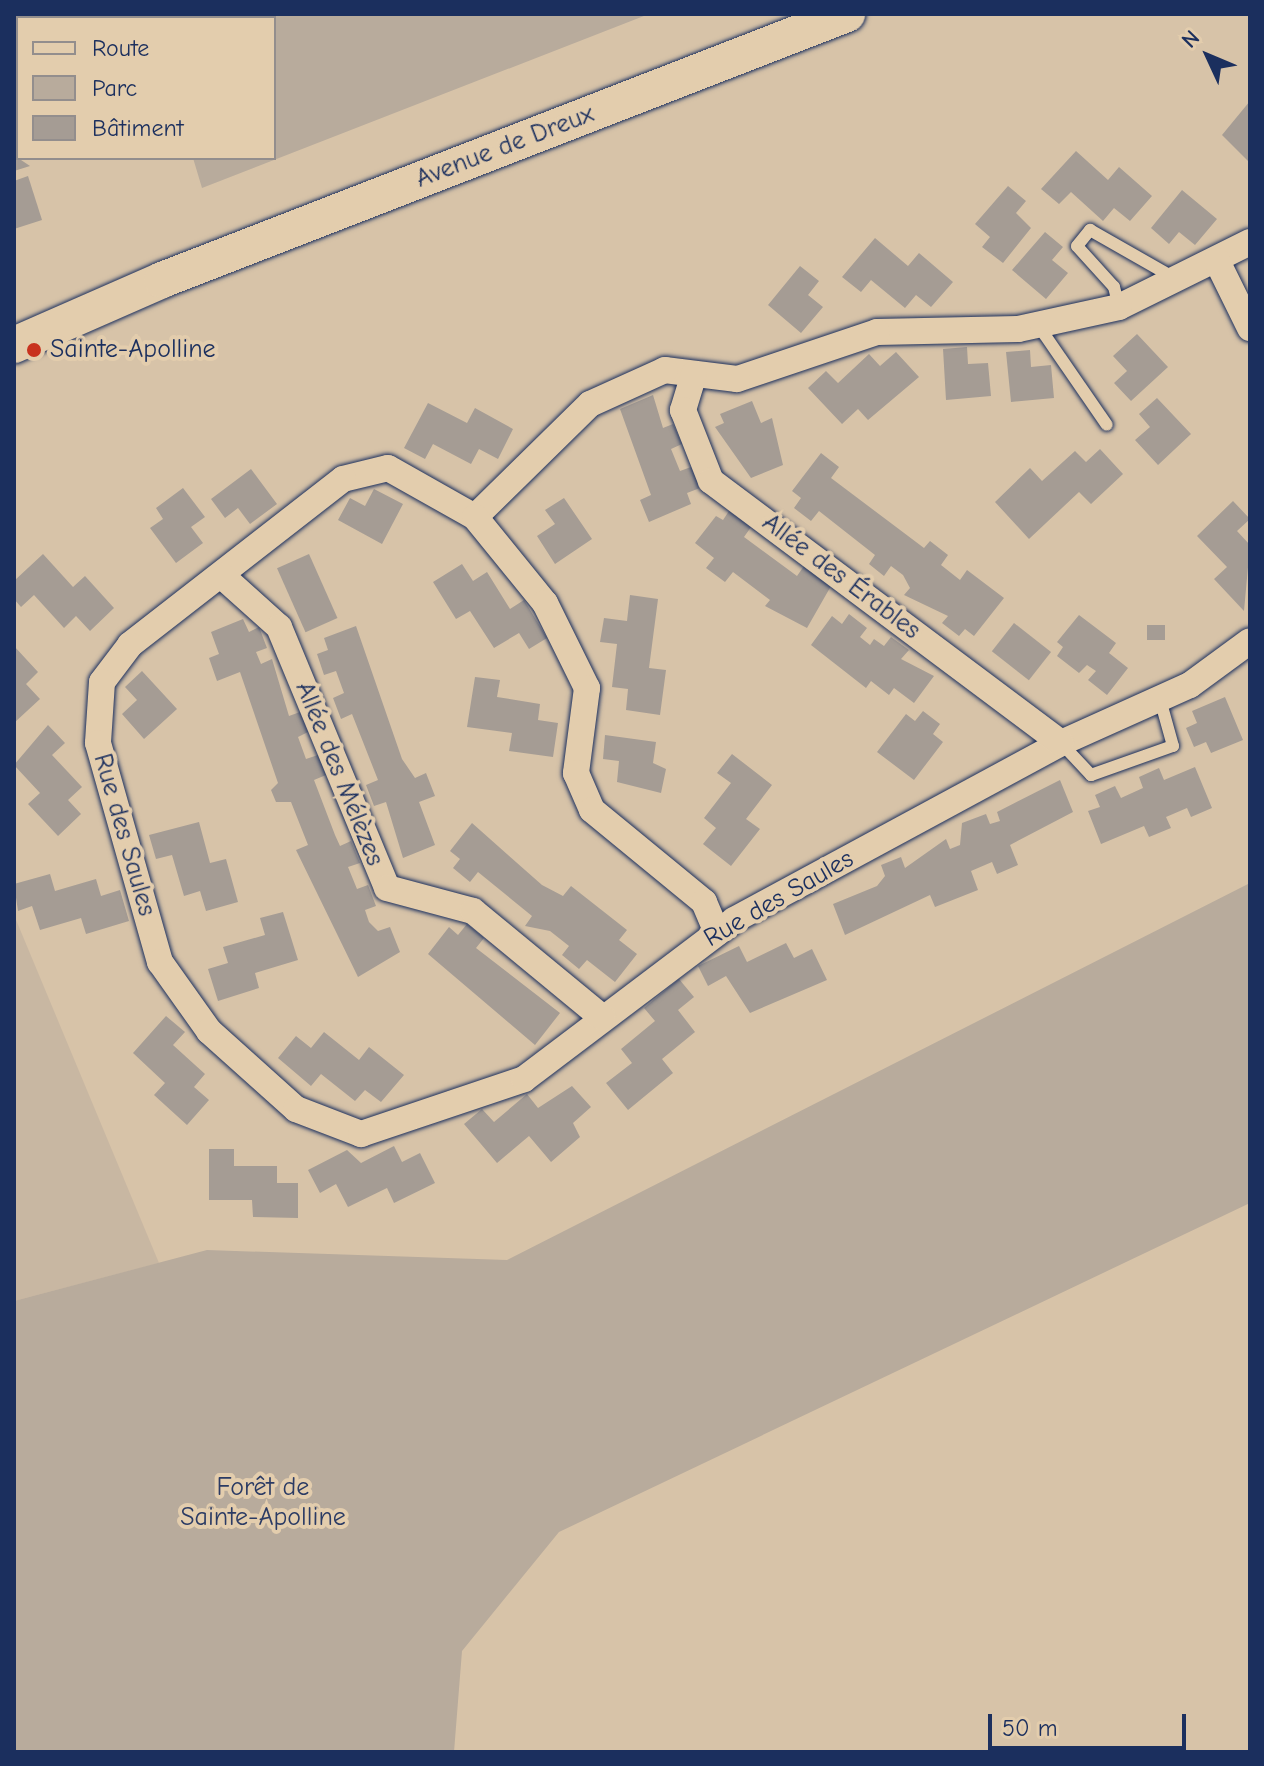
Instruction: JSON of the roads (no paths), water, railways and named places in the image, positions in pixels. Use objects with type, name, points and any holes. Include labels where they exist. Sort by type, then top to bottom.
[{"type":"main road","name":"Avenue de Dreux","points":[[14,345],[162,280],[847,14]]},
{"type":"main road","name":"Avenue de Dreux","points":[[14,325],[162,280]]},
{"type":"street","points":[[717,932],[704,902],[592,810],[576,773],[587,688],[545,603],[475,517],[590,404],[665,370],[737,379],[877,332],[1038,325],[1119,307],[1250,242]]},
{"type":"street","points":[[1217,261],[1250,328]]},
{"type":"street","name":"Allée des Érables","points":[[694,374],[683,410],[711,481],[1061,743]]},
{"type":"street","name":"Rue des Saules","points":[[475,517],[388,468],[343,479],[130,645],[102,682],[98,743],[160,962],[209,1031],[296,1109],[361,1134],[524,1079],[717,932],[1061,743],[1160,699],[1247,650]]},
{"type":"street","name":"Allée des Mélèzes","points":[[221,575],[279,627],[387,888],[473,911],[603,1018]]},
{"type":"lane","points":[[1119,307],[1114,287],[1077,246],[1090,230],[1177,280]]},
{"type":"lane","points":[[1038,325],[1107,425]]},
{"type":"lane","points":[[1061,743],[1091,775],[1173,746],[1160,699]]},
{"type":"place","name":"Sainte-Apolline","points":[[34,350]]},
{"type":"park label","name":"Forêt de Sainte-Apolline","points":[[263,1503]]}]
